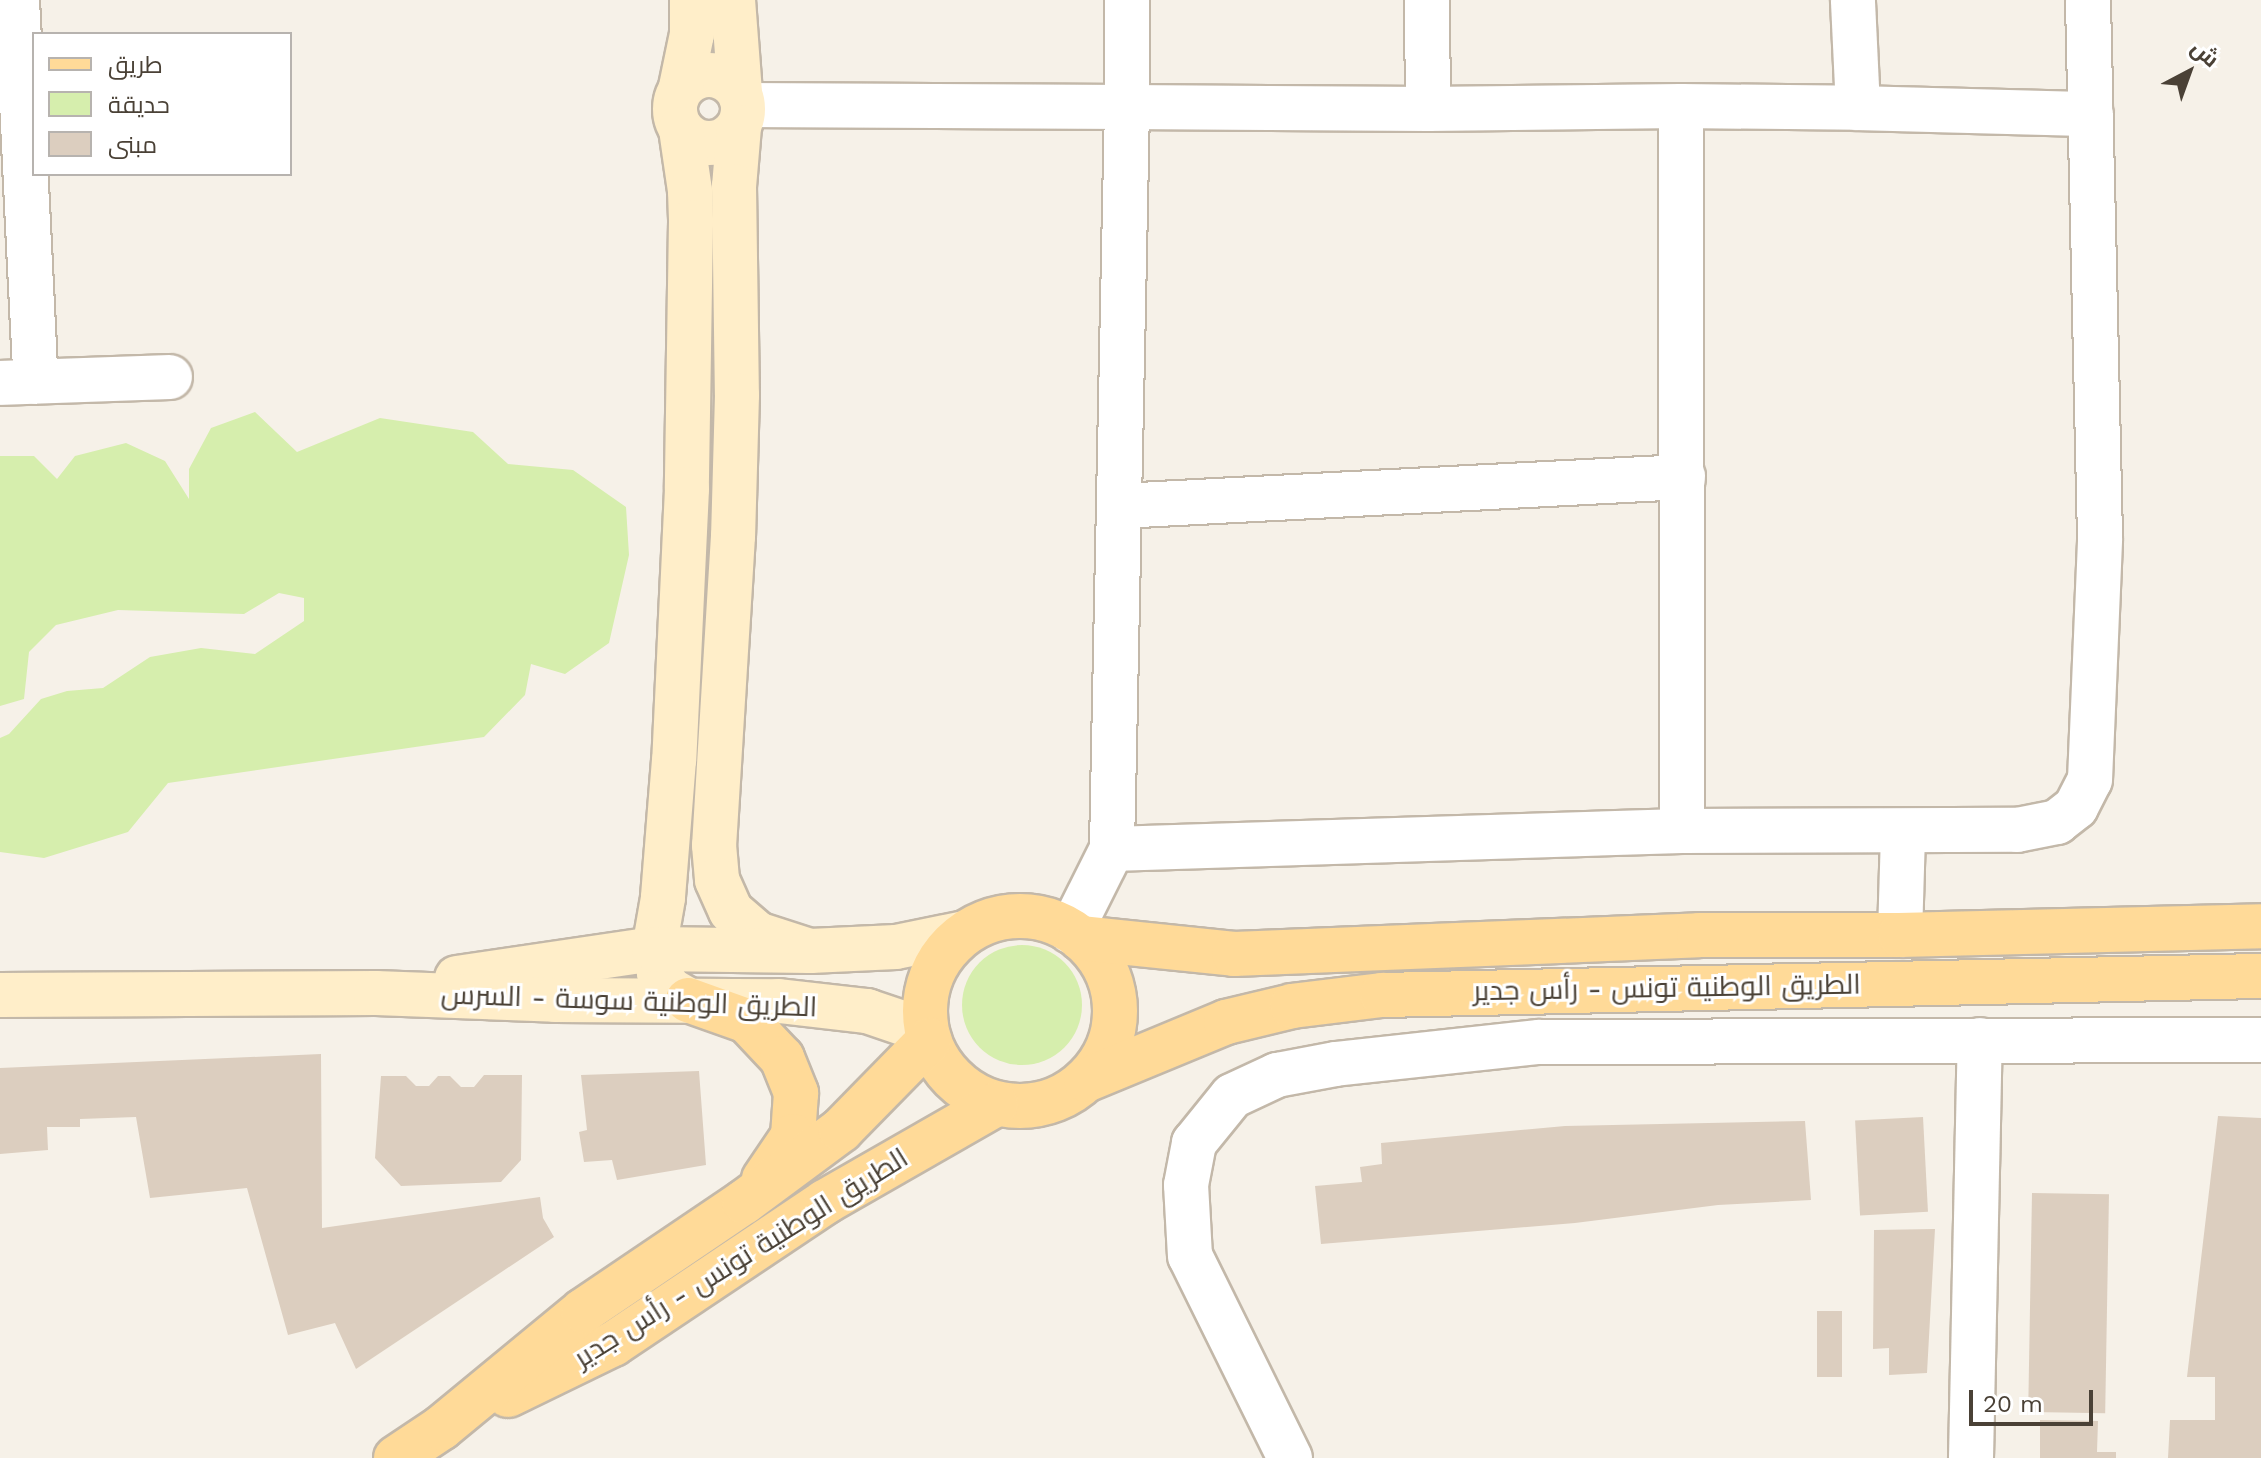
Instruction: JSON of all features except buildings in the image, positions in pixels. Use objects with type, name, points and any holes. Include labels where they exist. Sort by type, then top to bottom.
[{"type":"main road","points":[[692,0],[692,34],[681,108],[691,222],[687,489],[674,760],[663,898],[654,949],[659,973],[669,989],[688,1000],[747,1021],[782,1058],[796,1093],[793,1136],[775,1167],[744,1202]]},
{"type":"main road","points":[[733,0],[740,109],[734,186],[734,521],[714,845],[717,880],[731,911],[757,934],[810,951]]},
{"type":"main road","points":[[701,75],[712,75],[733,84],[740,109],[731,136],[710,144],[699,142],[681,108],[701,75]]},
{"type":"main road","points":[[1017,916],[1045,919],[1075,934],[1101,962],[1113,991],[1115,1024],[1105,1054],[1086,1080],[1060,1098],[1029,1107],[996,1104],[959,1084],[943,1069],[927,1036],[925,1003],[931,977],[944,952],[965,933],[989,921],[1017,916]]},
{"type":"main road","name":"الطريق الوطنية تونس - رأس جدير","points":[[1075,934],[1234,954],[1699,935],[1900,935],[2261,926]]},
{"type":"main road","name":"الطريق الوطنية سوسة - السرس","points":[[376,993],[546,963],[654,949],[810,951],[896,947],[965,933]]},
{"type":"main road","name":"الطريق الوطنية تونس - رأس جدير","points":[[1086,1080],[1226,1022],[1292,1006],[1382,995],[2261,976]]},
{"type":"main road","name":"الطريق الوطنية سوسة - السرس","points":[[0,995],[376,993],[555,1000],[779,1001],[867,1011],[927,1036]]},
{"type":"main road","name":"الطريق الوطنية تونس - رأس جدير","points":[[396,1458],[441,1428],[583,1311],[744,1202],[841,1130],[927,1036]]},
{"type":"main road","name":"الطريق الوطنية تونس - رأس جدير","points":[[441,1428],[613,1344],[825,1202],[996,1104]]},
{"type":"street","points":[[17,0],[18,382],[170,377]]},
{"type":"street","points":[[1075,934],[1112,849],[1127,0]]},
{"type":"street","points":[[1427,0],[1428,109]]},
{"type":"street","points":[[1853,0],[1858,108]]},
{"type":"street","points":[[1112,849],[1682,831],[2017,830],[2057,822],[2076,807],[2090,780],[2100,538],[2088,0]]},
{"type":"street","points":[[740,109],[1681,106],[2091,114]]},
{"type":"street","points":[[1681,106],[1682,831]]},
{"type":"street","points":[[1119,506],[1683,477]]},
{"type":"street","points":[[1900,935],[1903,831]]},
{"type":"street","points":[[1949,982],[1966,1040],[1971,1458]]},
{"type":"street","points":[[1533,990],[1539,1042]]},
{"type":"street","points":[[1290,1458],[1190,1256],[1186,1185],[1194,1143],[1232,1096],[1277,1075],[1335,1064],[1539,1042],[2261,1040]]},
{"type":"green space","points":[[255,412],[297,452],[380,418],[473,432],[508,464],[573,470],[626,507],[629,555],[609,643],[565,674],[531,664],[525,695],[484,737],[168,783],[128,832],[44,858],[0,852],[0,738],[9,734],[41,699],[67,691],[103,688],[150,657],[201,648],[255,654],[304,621],[304,598],[279,593],[244,614],[118,610],[56,625],[29,652],[24,699],[0,706],[0,456],[34,456],[57,479],[75,456],[126,443],[165,461],[189,499],[189,469],[211,428]]},
{"type":"green space","points":[[1022,945],[1045,950],[1064,963],[1077,982],[1082,1005],[1077,1028],[1064,1047],[1045,1060],[1022,1065],[999,1060],[980,1047],[967,1028],[962,1005],[967,982],[980,963],[999,950]]}]
